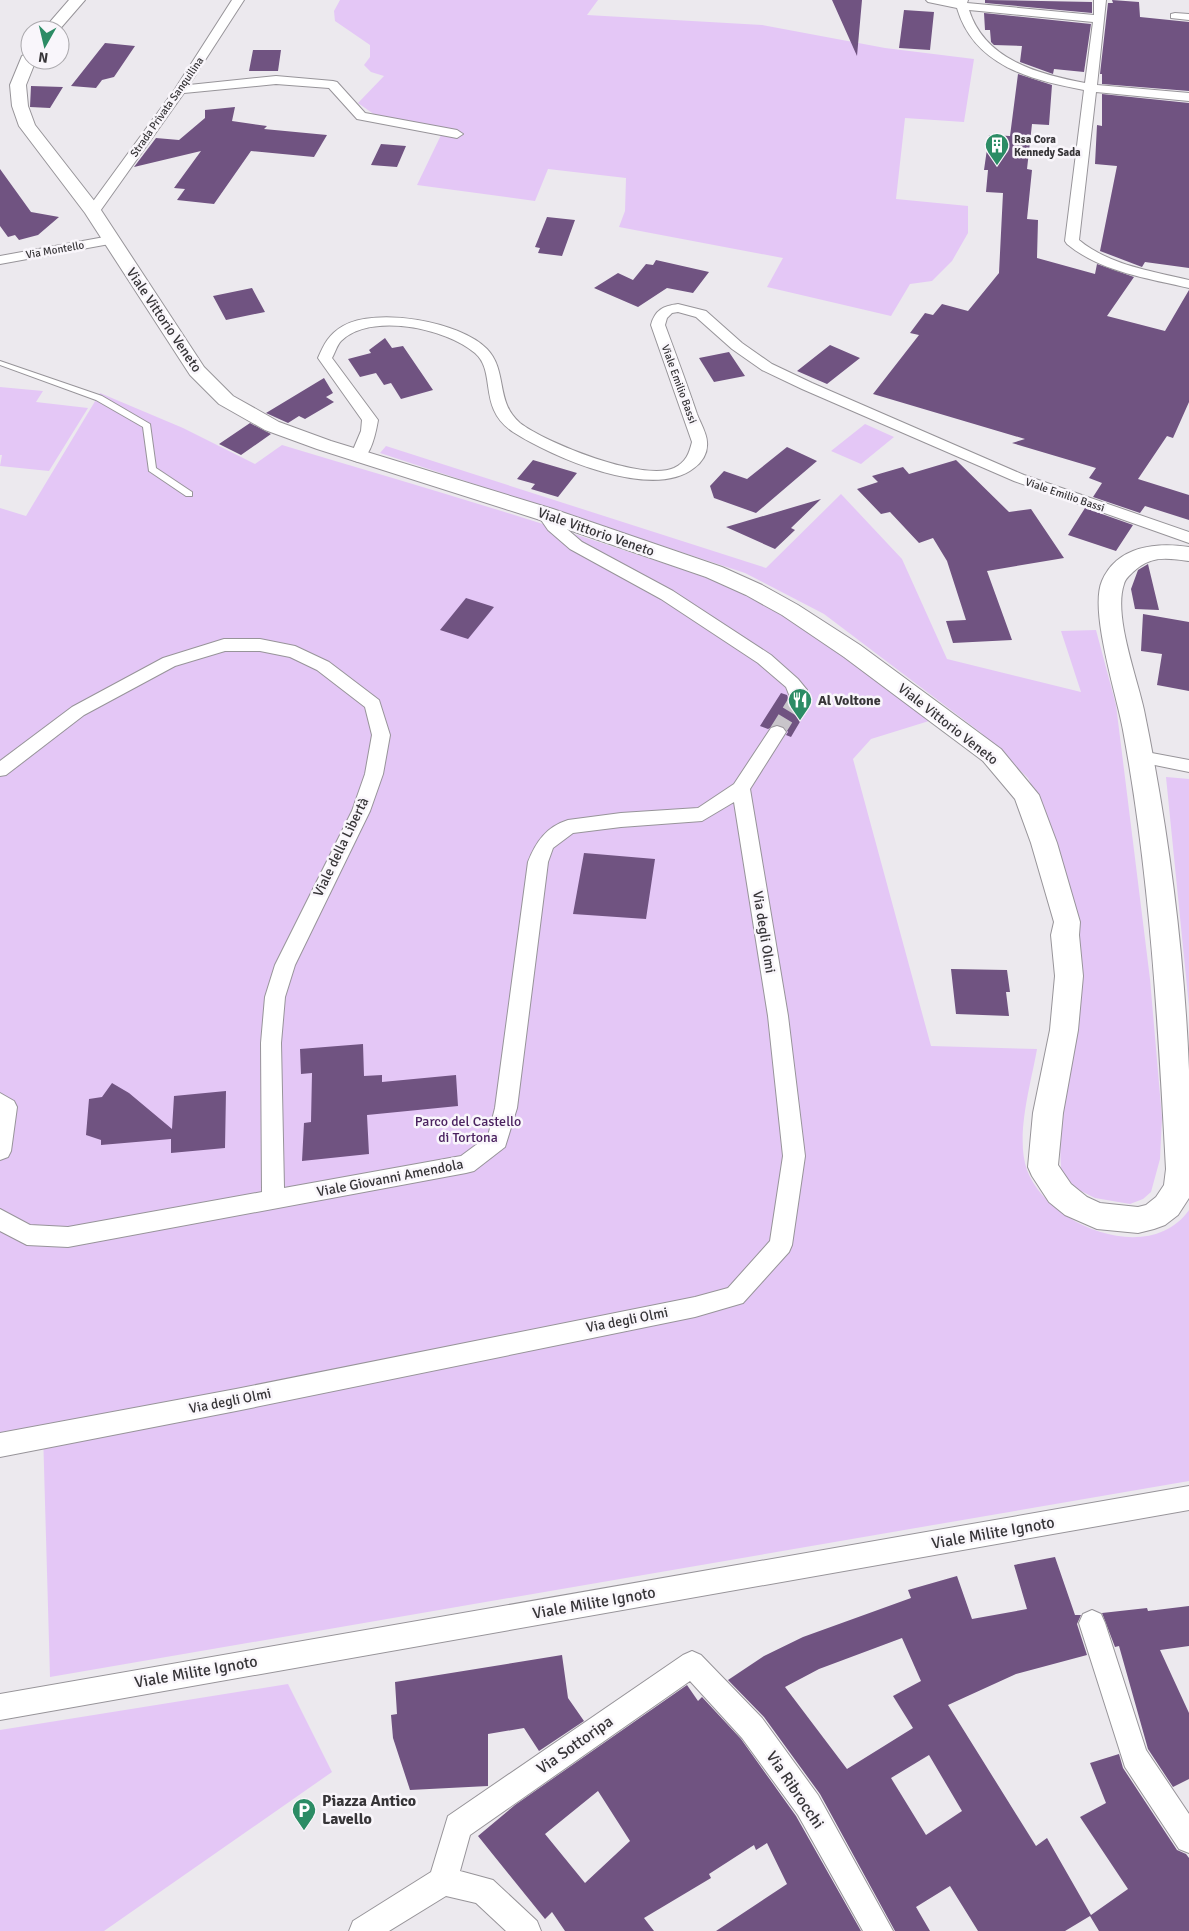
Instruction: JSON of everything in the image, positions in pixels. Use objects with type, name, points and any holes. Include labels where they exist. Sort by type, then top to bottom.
[{"type":"street","points":[[59,20],[77,0]]},
{"type":"street","name":"Strada Privata Sanquilina","points":[[94,211],[180,90],[238,0]]},
{"type":"street","points":[[932,0],[1099,19]]},
{"type":"street","points":[[1100,0],[1072,241],[1089,255],[1130,270],[1189,284]]},
{"type":"street","points":[[962,3],[971,32],[988,52],[1016,67],[1057,81],[1090,88],[1189,97]]},
{"type":"street","points":[[1175,16],[1189,17]]},
{"type":"street","points":[[24,70],[18,85],[20,106],[27,126],[94,211],[110,240]]},
{"type":"street","points":[[180,90],[276,80],[333,85],[361,116],[458,134]]},
{"type":"street","name":"Via Montello","points":[[0,260],[110,240]]},
{"type":"street","name":"Viale Vittorio Veneto","points":[[110,240],[197,371],[226,400],[272,426],[358,457],[545,514],[714,572],[754,590],[790,610],[852,651],[992,755],[1026,795],[1044,843],[1067,922],[1065,935],[1069,976],[1065,1021],[1048,1113],[1043,1167],[1060,1193],[1076,1206],[1097,1216],[1138,1220],[1154,1216],[1167,1206],[1179,1188],[1181,1169],[1167,951],[1141,757],[1114,630],[1110,594],[1113,582],[1138,555],[1158,551],[1189,554]]},
{"type":"street","name":"Viale Emilio Bassi","points":[[358,457],[369,431],[370,420],[325,358],[327,345],[338,335],[358,326],[403,321],[435,326],[463,338],[481,351],[491,367],[496,401],[504,416],[526,435],[555,449],[624,472],[653,476],[676,473],[695,460],[700,442],[658,325],[660,317],[667,310],[678,308],[701,314],[738,346],[767,367],[807,386],[1019,478],[1189,538]]},
{"type":"street","points":[[545,514],[553,527],[570,542],[642,580],[708,620],[767,662],[790,680],[798,690],[798,698]]},
{"type":"street","points":[[1132,561],[1189,564]]},
{"type":"street","name":"Viale della Libertà","points":[[0,770],[78,711],[169,662],[224,645],[260,645],[295,652],[323,666],[373,704],[381,735],[374,774],[361,811],[285,965],[275,997],[271,1043],[274,1200]]},
{"type":"street","points":[[741,789],[777,732]]},
{"type":"street","points":[[1141,757],[1189,766]]},
{"type":"street","name":"Viale Giovanni Amendola","points":[[0,1219],[27,1235],[68,1237],[466,1164],[497,1141],[506,1108],[538,862],[545,844],[568,827],[621,820],[702,814],[741,789]]},
{"type":"street","name":"Via degli Olmi","points":[[0,1445],[236,1400],[695,1307],[735,1296],[781,1245],[794,1156],[778,1016],[741,789]]},
{"type":"street","points":[[0,1102],[6,1108],[0,1151]]},
{"type":"street","name":"Viale Milite Ignoto","points":[[0,1707],[1189,1498]]},
{"type":"street","points":[[1092,1623],[1135,1757],[1189,1839]]},
{"type":"street","name":"Via Sottoripa","points":[[443,1880],[458,1826],[692,1664]]},
{"type":"street","name":"Via Ribrocchi","points":[[692,1664],[752,1728],[808,1805],[879,1931]]},
{"type":"street","points":[[363,1931],[443,1880],[483,1890],[527,1931]]},
{"type":"lane","points":[[0,363],[99,398],[147,426],[152,469],[189,494]]},
{"type":"green space","points":[[340,0],[598,0],[587,15],[762,25],[885,48],[974,59],[964,122],[905,118],[896,199],[968,206],[968,233],[952,261],[932,281],[910,284],[891,316],[767,287],[783,258],[619,227],[625,211],[626,178],[548,169],[535,201],[417,185],[442,133],[375,115],[358,103],[384,76],[371,72],[364,65],[370,57],[370,45],[335,21],[334,11]]},
{"type":"green space","points":[[0,387],[43,391],[36,402],[88,408],[49,471],[0,466],[2,455],[0,455]]},
{"type":"green space","name":"Parco del Castello di Tortona","points":[[100,393],[183,428],[255,464],[282,445],[529,520],[668,565],[742,592],[783,613],[805,627],[929,721],[871,739],[853,759],[931,1046],[1037,1049],[1023,1126],[1024,1156],[1027,1170],[1038,1190],[1055,1207],[1076,1222],[1100,1232],[1125,1237],[1150,1236],[1171,1227],[1189,1210],[1189,1481],[50,1677],[43,1432],[0,1439],[0,508],[26,516]]},
{"type":"green space","points":[[865,424],[894,437],[861,464],[831,451]]},
{"type":"green space","points":[[386,446],[766,568],[841,494],[902,559],[947,659],[1081,692],[1061,631],[1096,630],[1116,705],[1150,979],[1162,1118],[1160,1159],[1151,1192],[1143,1199],[1130,1204],[1095,1198],[1073,1187],[1061,1169],[1060,1146],[1075,1005],[1049,823],[1028,778],[980,732],[824,614],[745,573],[380,453]]},
{"type":"green space","points":[[1166,777],[1189,779],[1189,1007]]},
{"type":"green space","points":[[288,1684],[332,1772],[104,1931],[0,1931],[0,1730]]},
{"type":"building","points":[[832,0],[862,0],[857,56]]},
{"type":"building","points":[[985,0],[1092,2],[1092,13],[985,3]]},
{"type":"building","points":[[1112,0],[1139,2],[1140,17],[1189,22],[1189,91],[1102,84],[1102,74],[1100,74],[1108,3],[1113,3]]},
{"type":"building","points":[[904,10],[934,12],[930,50],[899,48]]},
{"type":"building","points":[[984,13],[1091,24],[1084,72],[1054,69],[1053,74],[1020,62],[1022,46],[994,45],[991,42],[990,30],[985,30]]},
{"type":"building","points":[[105,43],[135,46],[114,77],[102,80],[96,88],[71,86]]},
{"type":"building","points":[[253,50],[281,50],[278,71],[249,71]]},
{"type":"building","points":[[1018,74],[1052,85],[1049,125],[1032,124],[1027,169],[1032,170],[1027,219],[1038,220],[1037,258],[1095,274],[1097,264],[1134,277],[1107,316],[1165,331],[1189,290],[1189,402],[1173,438],[1167,436],[1138,479],[1189,495],[1189,520],[1145,506],[1140,513],[1093,497],[1102,483],[1089,478],[1096,468],[1012,443],[1025,439],[873,394],[919,335],[910,333],[925,313],[933,315],[942,304],[968,311],[999,273],[1003,193],[986,192],[988,170],[984,170],[989,135],[1010,136]]},
{"type":"building","points":[[31,86],[63,87],[50,108],[30,107]]},
{"type":"building","points":[[1102,94],[1189,103],[1189,268],[1145,262],[1142,267],[1100,251],[1117,166],[1095,164],[1097,125],[1102,126]]},
{"type":"building","points":[[235,107],[232,121],[267,126],[264,129],[327,135],[314,157],[251,151],[214,204],[177,200],[185,189],[174,188],[201,151],[134,167],[156,138],[179,140],[205,118],[205,110]]},
{"type":"building","points":[[381,144],[406,146],[397,167],[371,165]]},
{"type":"building","points":[[0,169],[31,212],[59,217],[38,235],[19,240],[15,235],[8,237],[0,226]]},
{"type":"building","points":[[547,217],[575,220],[562,256],[538,253],[540,248],[535,247]]},
{"type":"building","points":[[656,260],[709,272],[693,293],[667,288],[638,307],[594,288],[618,273],[633,280],[646,264],[653,265]]},
{"type":"building","points":[[252,288],[265,312],[226,320],[213,296]]},
{"type":"building","points":[[385,338],[392,348],[403,346],[433,390],[401,399],[391,383],[384,385],[376,373],[360,377],[348,359],[371,353],[369,350]]},
{"type":"building","points":[[830,345],[860,358],[827,384],[797,371]]},
{"type":"building","points":[[729,352],[745,376],[714,382],[699,358]]},
{"type":"building","points":[[324,378],[333,393],[326,397],[334,402],[305,419],[299,416],[288,423],[266,413]]},
{"type":"building","points":[[250,423],[271,434],[241,455],[219,444]]},
{"type":"building","points":[[787,447],[817,461],[756,513],[714,498],[710,486],[724,471],[747,479]]},
{"type":"building","points":[[533,460],[577,473],[558,497],[531,489],[535,484],[517,479]]},
{"type":"building","points":[[956,460],[1009,512],[1031,509],[1064,558],[987,571],[1012,640],[953,643],[946,621],[966,620],[947,561],[933,538],[919,543],[890,512],[881,514],[857,489],[878,482],[872,476],[903,467],[909,474]]},
{"type":"building","points":[[821,499],[791,528],[795,530],[775,549],[726,527]]},
{"type":"building","points":[[1085,508],[1133,525],[1116,551],[1068,535]]},
{"type":"building","points":[[1148,564],[1159,610],[1135,609],[1131,589],[1138,570]]},
{"type":"building","points":[[466,598],[494,607],[468,639],[440,630]]},
{"type":"building","points":[[1143,614],[1189,622],[1189,691],[1157,685],[1162,654],[1141,651]]},
{"type":"building","points":[[781,693],[787,695],[790,703],[797,706],[807,701],[811,703],[791,737],[786,735],[788,732],[784,727],[778,724],[768,729],[760,726]]},
{"type":"building","points":[[584,853],[655,859],[646,919],[573,914]]},
{"type":"building","points":[[951,969],[1007,970],[1010,992],[1006,992],[1009,1016],[956,1014]]},
{"type":"building","points":[[363,1044],[364,1076],[382,1075],[382,1082],[456,1075],[458,1106],[367,1115],[369,1154],[302,1161],[304,1123],[311,1122],[312,1073],[301,1074],[300,1049]]},
{"type":"building","points":[[112,1083],[129,1093],[172,1129],[174,1096],[226,1091],[225,1148],[171,1153],[171,1139],[101,1145],[101,1140],[86,1135],[89,1099],[102,1097]]},
{"type":"building","points":[[1055,1557],[1075,1615],[1081,1615],[1077,1624],[1087,1655],[1016,1674],[948,1705],[1036,1846],[1047,1838],[1091,1915],[1128,1889],[1080,1817],[1106,1803],[1090,1763],[1119,1754],[1123,1768],[1177,1850],[1186,1854],[1189,1858],[1189,1931],[1099,1931],[1090,1916],[1065,1931],[978,1931],[950,1886],[916,1907],[930,1931],[895,1931],[820,1794],[764,1717],[728,1680],[764,1656],[803,1637],[911,1598],[908,1590],[957,1576],[972,1619],[1027,1609],[1014,1565]],"holes":[[[902,1638],[921,1681],[893,1696],[913,1728],[847,1769],[785,1687],[819,1669]],[[929,1755],[962,1811],[926,1835],[891,1778]]]},
{"type":"building","points":[[1189,1606],[1189,1646],[1160,1650],[1189,1713],[1189,1779],[1173,1787],[1148,1749],[1119,1646],[1115,1647],[1102,1613],[1147,1608],[1148,1611]]},
{"type":"building","points":[[562,1655],[568,1698],[584,1721],[539,1751],[524,1728],[488,1734],[488,1786],[410,1790],[393,1738],[391,1715],[397,1714],[395,1682]]},
{"type":"building","points":[[687,1685],[698,1701],[702,1697],[741,1739],[796,1816],[861,1931],[716,1931],[787,1884],[767,1843],[756,1850],[754,1845],[709,1874],[711,1878],[644,1918],[654,1931],[565,1931],[552,1912],[545,1919],[478,1836],[515,1805]],"holes":[[[598,1791],[630,1841],[585,1883],[545,1834]]]},
{"type":"tunnel","points":[[777,732],[798,698]]},
{"type":"place","name":"Rsa Cora Kennedy Sada","points":[[997,166]]},
{"type":"place","name":"Al Voltone","points":[[800,721]]},
{"type":"place","name":"Piazza Antico Lavello","points":[[304,1831]]}]
